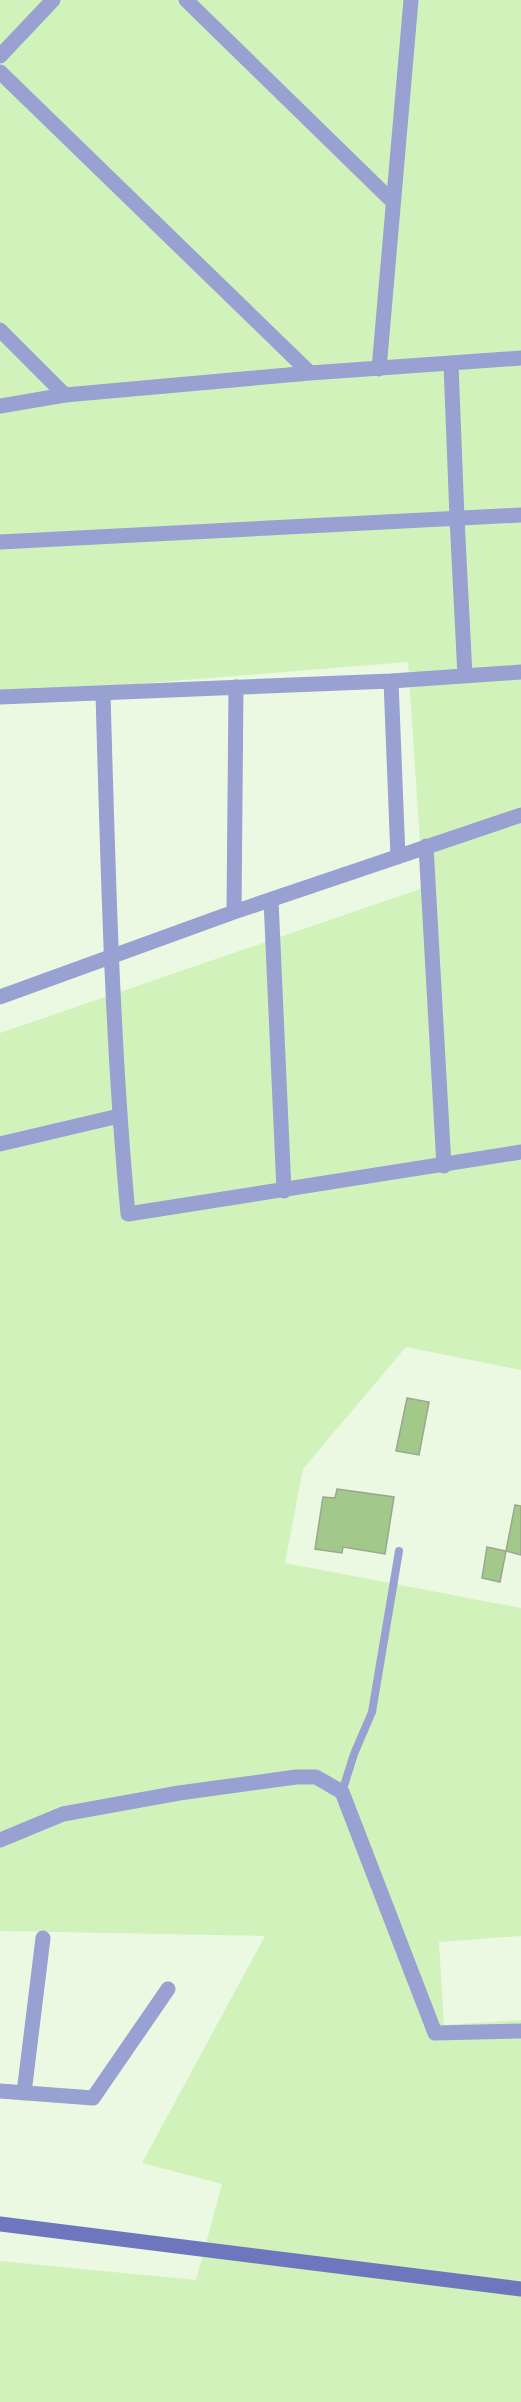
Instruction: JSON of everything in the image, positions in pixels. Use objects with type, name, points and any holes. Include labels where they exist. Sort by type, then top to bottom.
[{"type":"street","points":[[0,56],[53,0]]},
{"type":"street","points":[[186,0],[393,202]]},
{"type":"street","points":[[379,369],[411,0]]},
{"type":"street","points":[[0,72],[310,373]]},
{"type":"street","points":[[0,330],[65,395]]},
{"type":"street","points":[[0,406],[65,395],[310,373],[521,358]]},
{"type":"street","points":[[452,364],[465,676]]},
{"type":"street","points":[[0,542],[521,515]]},
{"type":"street","points":[[0,697],[392,681],[521,672]]},
{"type":"street","points":[[392,681],[398,856]]},
{"type":"street","points":[[234,912],[236,687]]},
{"type":"street","points":[[103,694],[110,955],[119,1116],[128,1214],[444,1166],[521,1152]]},
{"type":"street","points":[[0,997],[110,955],[521,815]]},
{"type":"street","points":[[426,846],[444,1166]]},
{"type":"street","points":[[271,900],[284,1191]]},
{"type":"street","points":[[0,1144],[119,1116]]},
{"type":"street","points":[[0,1840],[63,1814],[178,1793],[316,1777],[342,1792],[435,2033],[521,2031]]},
{"type":"street","points":[[24,2093],[43,1938]]},
{"type":"street","points":[[0,2091],[93,2098],[168,1989]]},
{"type":"street","points":[[0,2224],[521,2289]]},
{"type":"lane","points":[[342,1792],[354,1754],[372,1712],[399,1551]]},
{"type":"green space","points":[[0,0],[521,0],[521,1370],[406,1347],[303,1469],[285,1563],[521,1608],[521,1936],[439,1942],[444,2025],[521,2020],[521,2402],[0,2402],[0,2261],[196,2280],[222,2184],[142,2163],[265,1936],[0,1931],[0,1033],[423,888],[408,662],[0,695]]},
{"type":"building","points":[[407,1398],[429,1402],[419,1455],[396,1451]]},
{"type":"building","points":[[337,1489],[394,1497],[385,1554],[343,1547],[342,1553],[315,1549],[323,1497],[335,1498]]},
{"type":"building","points":[[515,1505],[521,1506],[521,1555],[506,1551]]},
{"type":"building","points":[[487,1547],[506,1551],[500,1582],[482,1578]]}]
